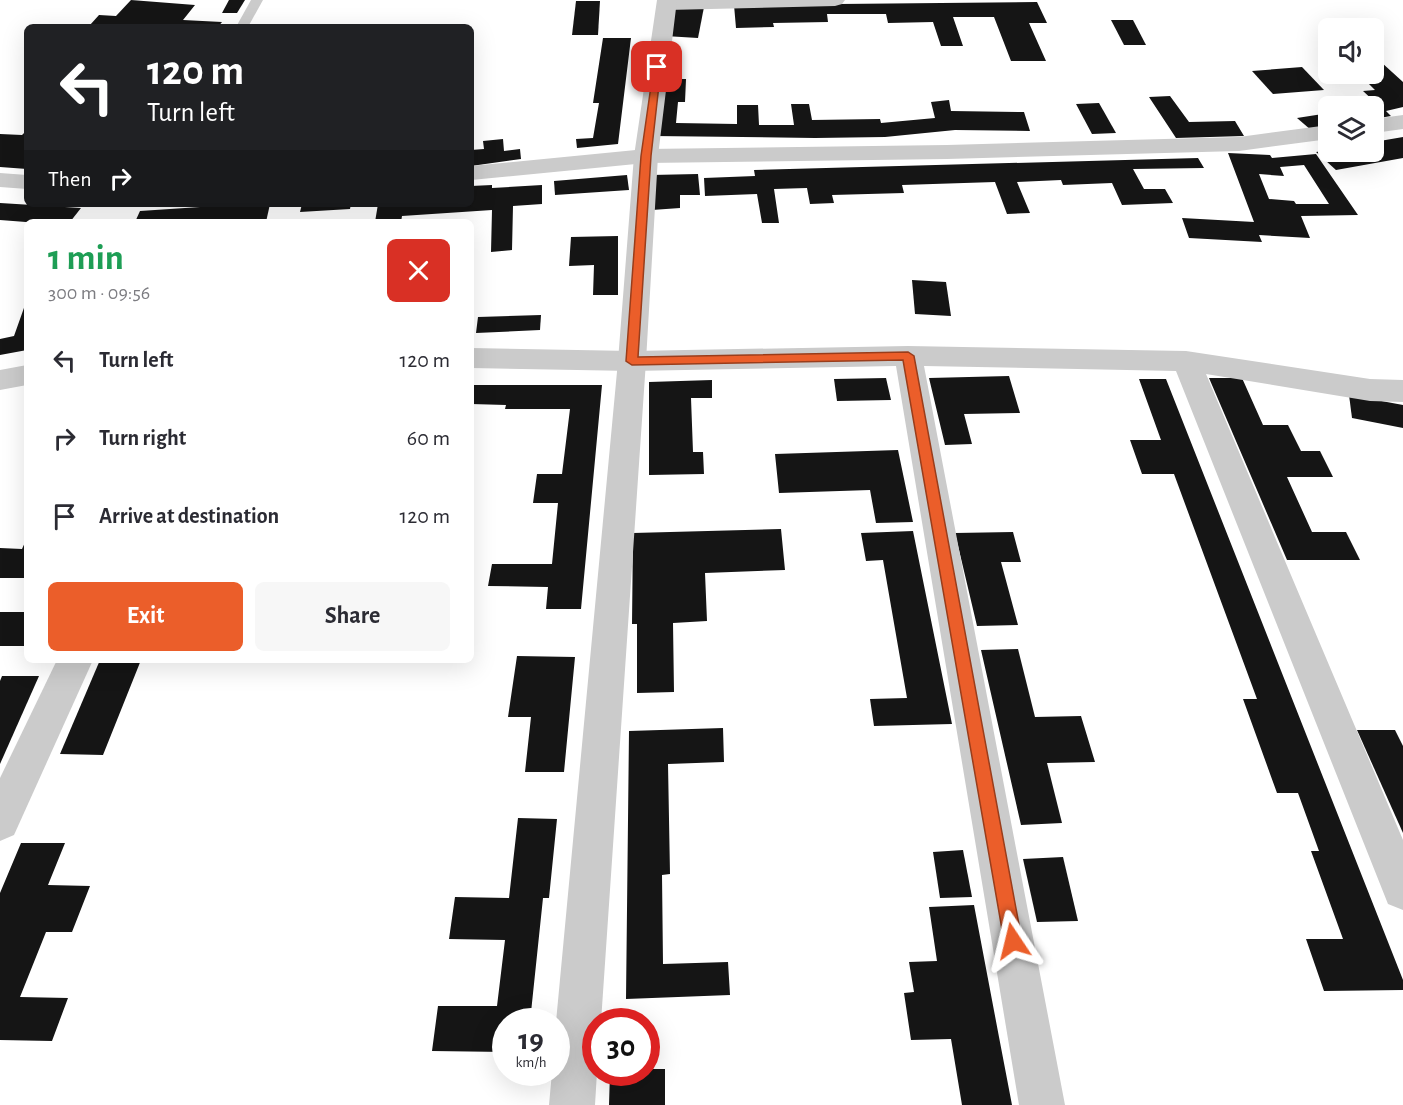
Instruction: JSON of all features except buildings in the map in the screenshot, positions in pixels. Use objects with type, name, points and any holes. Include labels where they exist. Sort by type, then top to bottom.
[{"type":"street","points":[[572,1105],[632,361],[646,156],[667,2],[835,0]]},
{"type":"street","points":[[1384,125],[1403,122]]},
{"type":"street","points":[[474,173],[646,156],[947,152],[1228,144],[1318,133]]},
{"type":"street","points":[[0,180],[24,182]]},
{"type":"street","points":[[908,356],[1042,1105]]},
{"type":"street","points":[[474,358],[632,361],[908,356],[1186,361],[1370,390],[1403,391]]},
{"type":"street","points":[[1186,361],[1403,889]]},
{"type":"street","points":[[0,380],[24,376]]},
{"type":"street","points":[[0,821],[74,663]]},
{"type":"lane","points":[[244,24],[257,0]]},
{"type":"route","points":[[657,67],[646,156],[632,361],[908,356],[1013,941]]}]
